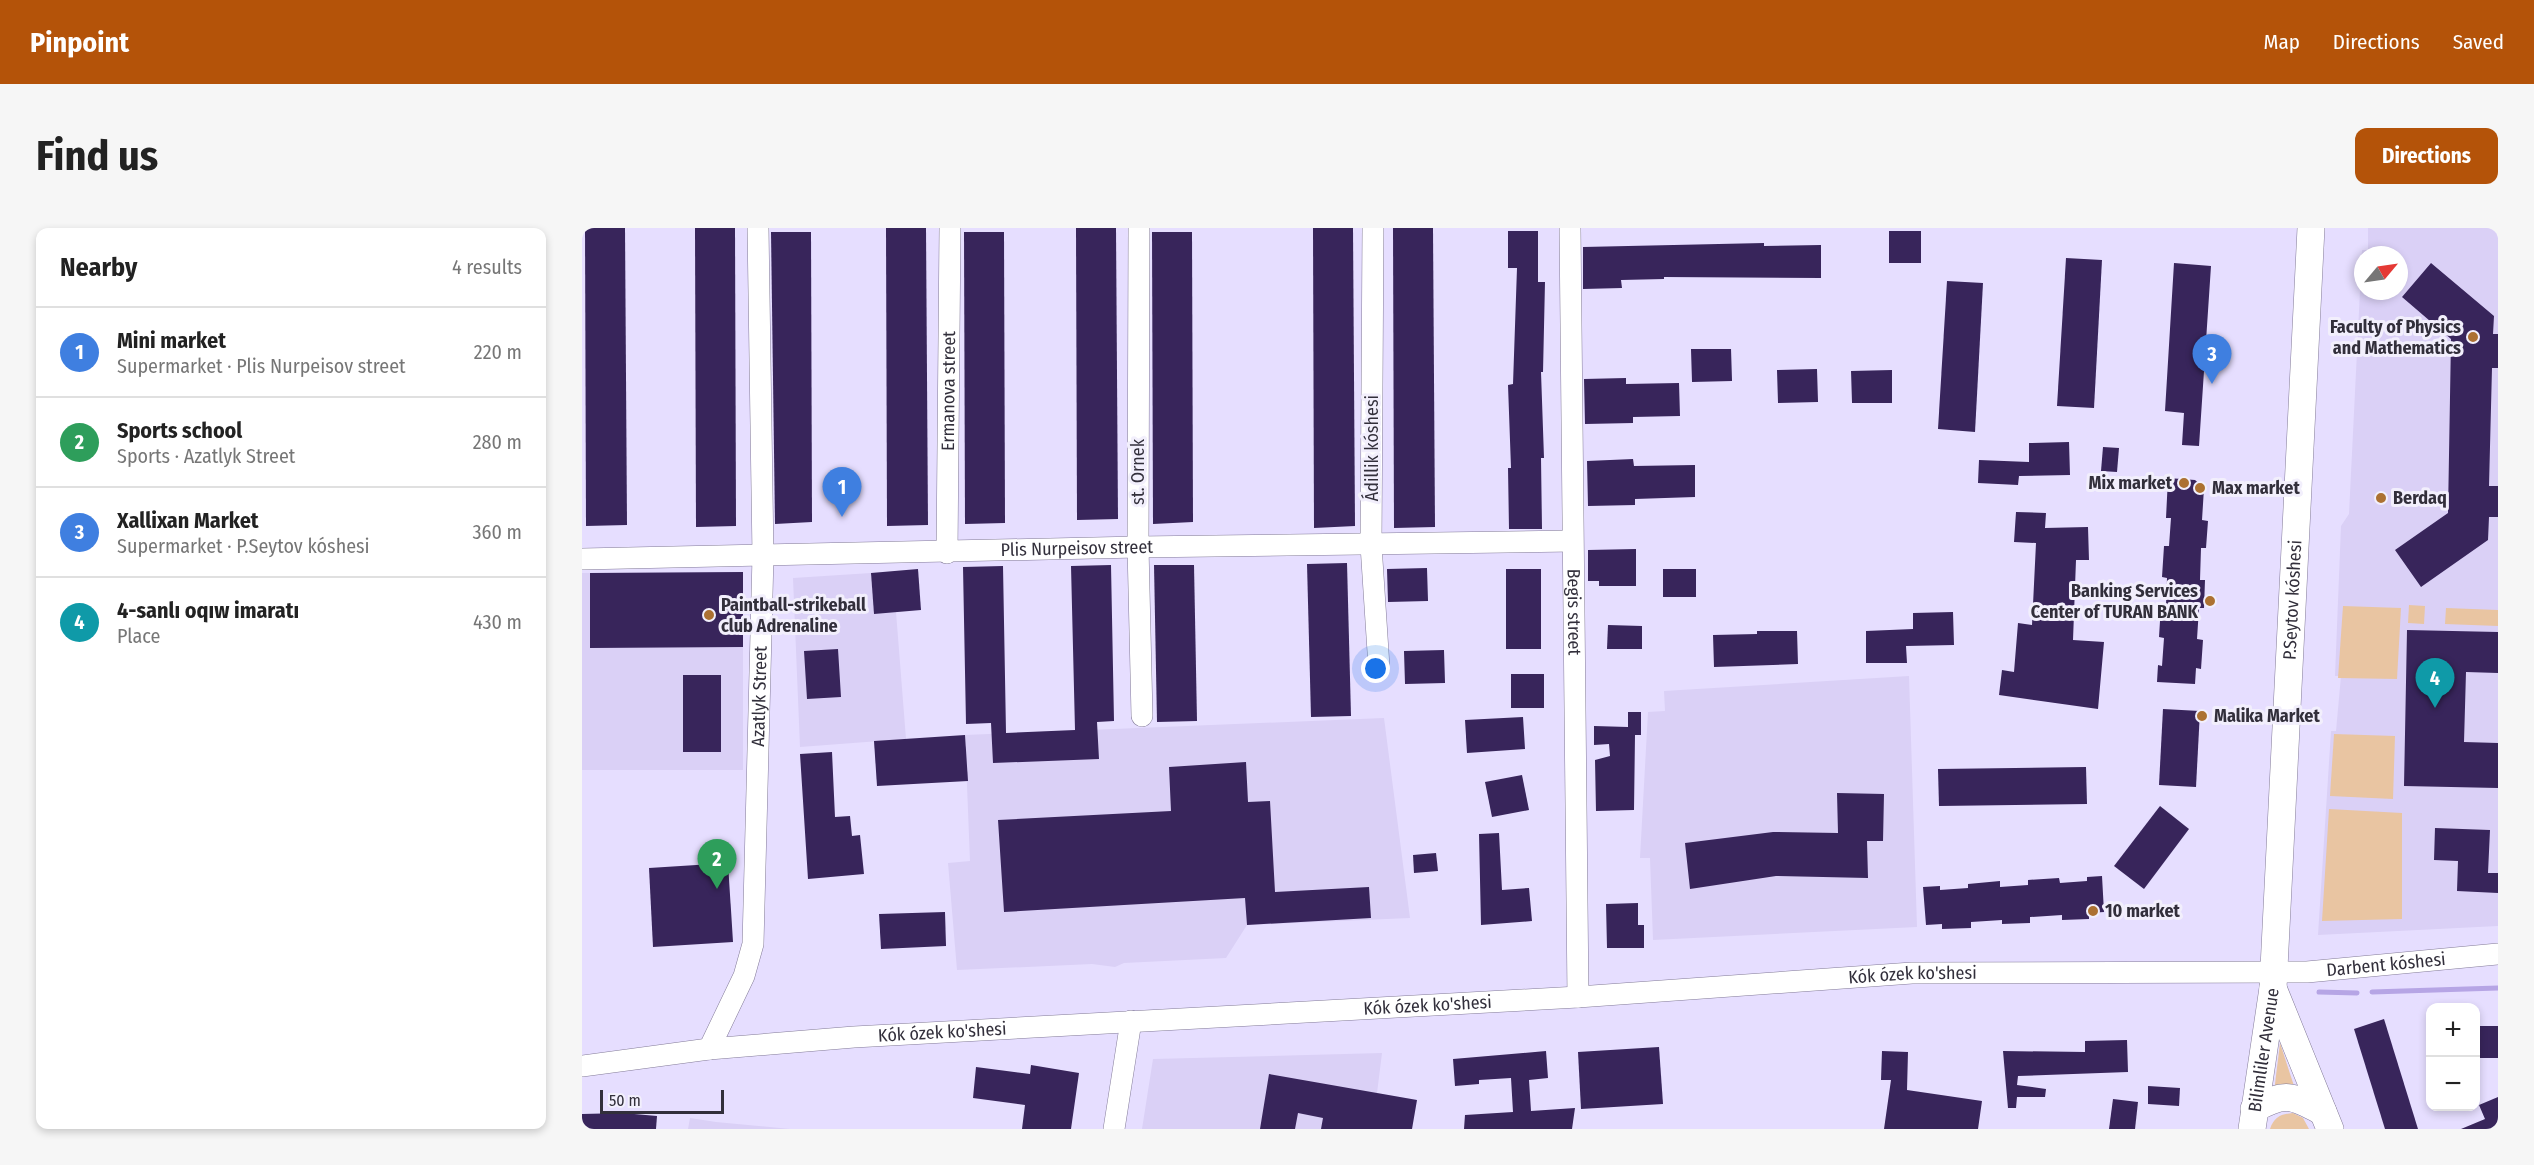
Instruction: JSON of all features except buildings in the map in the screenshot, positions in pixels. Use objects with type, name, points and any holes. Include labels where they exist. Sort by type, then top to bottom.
[{"type":"main road","name":"P.Seytov kóshesi","points":[[2273,980],[2311,228]]},
{"type":"main road","name":"Bilimliler Avenue","points":[[2253,1119],[2273,980]]},
{"type":"main road","points":[[2273,980],[2327,1121]]},
{"type":"main road","points":[[2253,1119],[2285,1095],[2297,1098],[2327,1121]]},
{"type":"street","name":"Azatlyk Street","points":[[709,1050],[744,976],[753,944],[763,556],[758,228]]},
{"type":"street","name":"Ermanova street","points":[[947,553],[950,228]]},
{"type":"street","name":"st. Ornek","points":[[1139,228],[1138,547],[1142,716]]},
{"type":"street","name":"Ádillik kóshesi","points":[[1373,228],[1371,545],[1379,667]]},
{"type":"street","name":"Begis street","points":[[1570,228],[1578,997]]},
{"type":"street","name":"Plis Nurpeisov street","points":[[582,559],[947,553],[1138,547],[1572,542]]},
{"type":"street","name":"Darbent kóshesi","points":[[2273,980],[2307,972],[2498,954]]},
{"type":"street","name":"Kók ózek ko'shesi","points":[[582,1066],[709,1050],[854,1037],[1578,997],[1912,973],[2273,980]]},
{"type":"street","points":[[1114,1129],[1131,1021]]},
{"type":"shaded area","points":[[2368,228],[2498,228],[2498,926],[2318,935],[2331,731],[2336,731],[2341,676],[2335,676],[2341,526],[2349,514],[2360,300],[2408,300],[2408,246],[2368,246]]},
{"type":"shaded area","points":[[743,572],[743,770],[582,770],[582,573]]},
{"type":"shaded area","points":[[871,573],[874,613],[896,612],[906,739],[800,747],[793,578]]},
{"type":"shaded area","points":[[2409,605],[2425,606],[2424,624],[2408,623]]},
{"type":"shaded area","points":[[2343,606],[2401,608],[2397,679],[2338,678]]},
{"type":"shaded area","points":[[2446,608],[2498,610],[2498,626],[2445,624]]},
{"type":"shaded area","points":[[1909,676],[1917,927],[1653,940],[1650,858],[1640,858],[1648,712],[1665,711],[1664,691]]},
{"type":"shaded area","points":[[1384,718],[1410,918],[1247,925],[1226,958],[1124,963],[1115,967],[1092,964],[957,970],[948,863],[970,861],[965,735]]},
{"type":"shaded area","points":[[2334,734],[2395,736],[2393,799],[2330,796]]},
{"type":"shaded area","points":[[2329,809],[2402,813],[2402,919],[2322,921]]},
{"type":"shaded area","points":[[2280,1043],[2296,1092],[2274,1092]]},
{"type":"shaded area","points":[[1382,1053],[1377,1093],[1417,1100],[1412,1129],[1142,1129],[1153,1059]]},
{"type":"shaded area","points":[[2293,1113],[2303,1118],[2309,1129],[2270,1129],[2278,1117]]},
{"type":"shaded area","points":[[690,1118],[716,1122],[790,1129],[688,1129]]},
{"type":"waterway","points":[[2372,992],[2498,988]]},
{"type":"waterway","points":[[2319,992],[2357,993]]},
{"type":"place","name":"Faculty of Physics and Mathematics","points":[[2473,337]]},
{"type":"place","name":"Xallixan Market","points":[[2212,384]]},
{"type":"place","name":"Mix market","points":[[2184,483]]},
{"type":"place","name":"Max market","points":[[2200,488]]},
{"type":"place","name":"Berdaq","points":[[2381,498]]},
{"type":"place","name":"Mini market","points":[[842,517]]},
{"type":"place","name":"Banking Services Center of TURAN BANK","points":[[2210,601]]},
{"type":"place","name":"Paintball-strikeball club Adrenaline","points":[[709,615]]},
{"type":"place","name":"4-sanlı oqıw imaratı","points":[[2435,708]]},
{"type":"place","name":"Malika Market","points":[[2202,716]]},
{"type":"place","name":"Sports school","points":[[717,889]]},
{"type":"place","name":"10 market","points":[[2093,911]]}]
